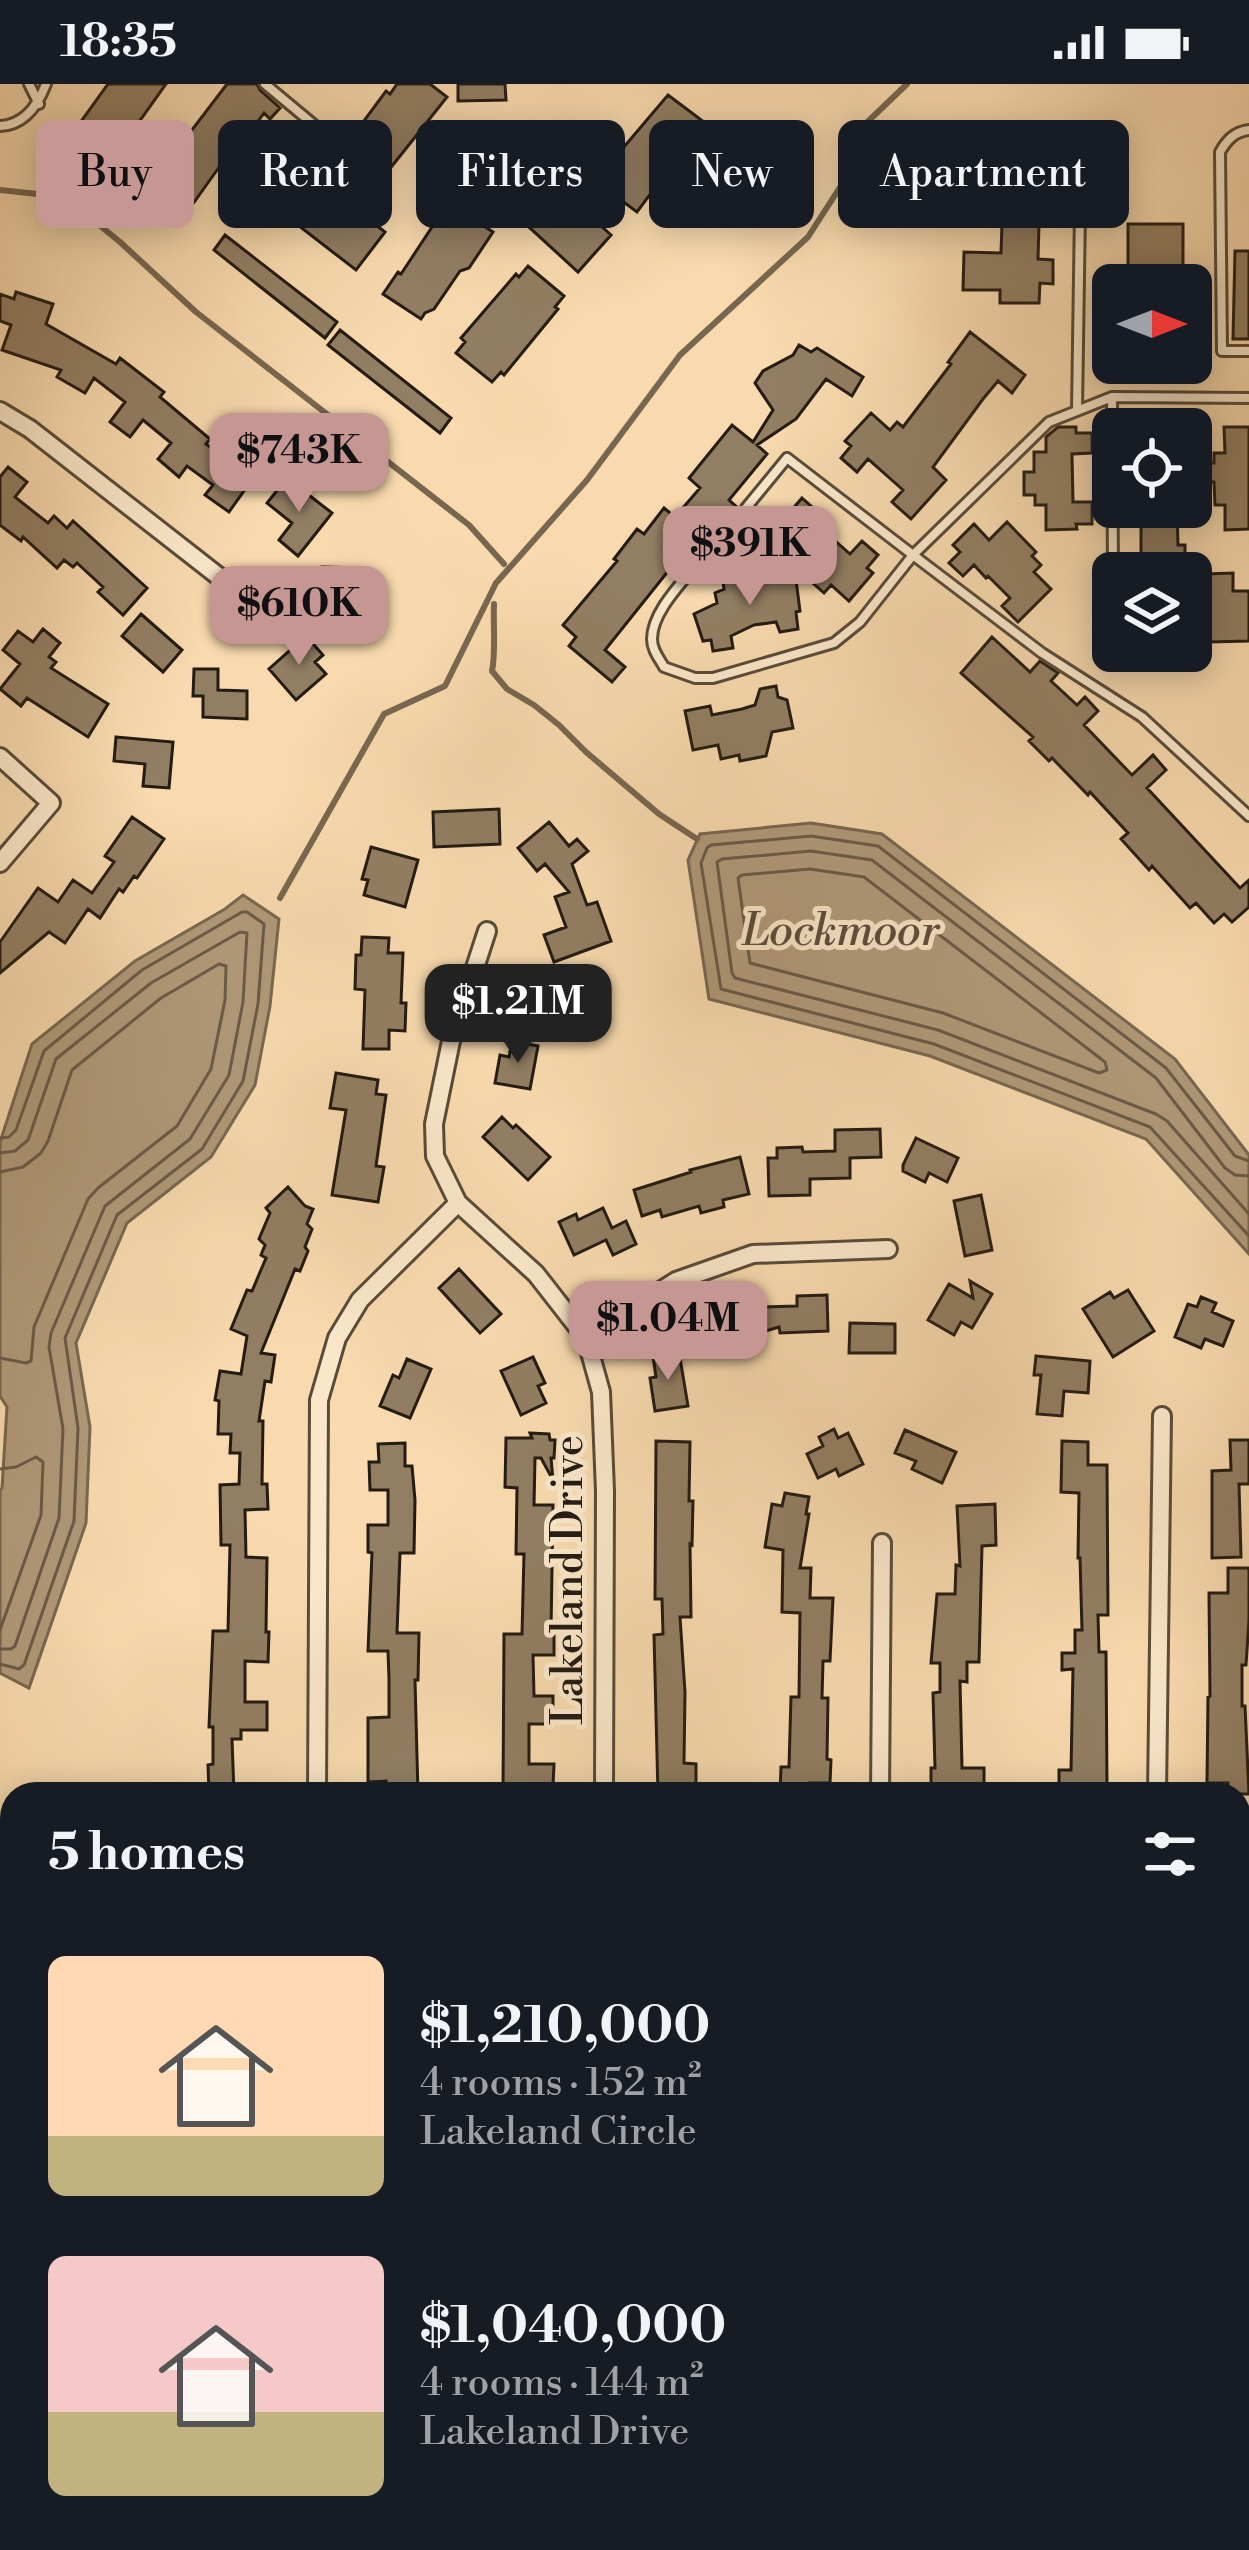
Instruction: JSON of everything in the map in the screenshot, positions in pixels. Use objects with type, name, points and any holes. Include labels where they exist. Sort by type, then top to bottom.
[{"type":"street","points":[[0,411],[30,428],[245,597]]},
{"type":"street","points":[[0,757],[51,803],[0,863]]},
{"type":"street","points":[[316,1782],[319,1400],[337,1337],[360,1300],[458,1203],[435,1156],[434,1124],[452,1041],[487,931]]},
{"type":"street","name":"Lakeland Drive","points":[[458,1203],[536,1274],[586,1338],[602,1392],[604,1782]]},
{"type":"street","points":[[586,1338],[676,1281],[753,1254],[888,1250]]},
{"type":"street","points":[[1157,1782],[1162,1416]]},
{"type":"street","points":[[880,1782],[882,1543]]},
{"type":"lane","points":[[29,84],[39,104]]},
{"type":"lane","points":[[0,126],[14,125],[39,104],[46,84]]},
{"type":"lane","points":[[265,84],[308,120]]},
{"type":"lane","points":[[1249,130],[1226,140],[1220,152],[1222,351],[1249,351]]},
{"type":"lane","points":[[1076,411],[1080,228]]},
{"type":"lane","points":[[1112,397],[1113,552]]},
{"type":"lane","points":[[700,560],[660,614],[652,633],[653,647],[664,667],[713,677],[834,643],[860,622],[913,555],[1049,422],[1112,397],[1249,398]]},
{"type":"lane","points":[[746,508],[787,458],[1042,653],[1142,717],[1249,816]]},
{"type":"water","name":"Lockmoor","points":[[811,823],[882,834],[1175,1059],[1249,1155],[1249,1254],[1146,1139],[930,1056],[709,999],[688,860],[700,834]]},
{"type":"water","points":[[243,895],[279,919],[255,1085],[211,1157],[127,1223],[76,1343],[90,1427],[86,1523],[29,1688],[0,1673],[0,1490],[7,1407],[0,1396],[0,1142],[32,1044],[135,961]]},
{"type":"building","points":[[108,84],[166,84],[140,120],[82,120]]},
{"type":"building","points":[[227,84],[257,84],[280,108],[270,119],[264,113],[259,120],[218,120],[218,169],[194,202],[194,127]]},
{"type":"building","points":[[397,84],[430,84],[447,97],[429,120],[416,120],[416,136],[392,166],[392,120],[365,120],[386,91],[390,94]]},
{"type":"building","points":[[458,84],[505,84],[506,100],[458,101]]},
{"type":"building","points":[[668,95],[701,120],[649,120],[649,196],[637,212],[625,203],[625,146]]},
{"type":"building","points":[[1129,224],[1183,224],[1183,264],[1128,264]]},
{"type":"building","points":[[302,228],[380,228],[385,232],[356,270]]},
{"type":"building","points":[[431,228],[493,232],[469,268],[460,271],[434,309],[421,319],[383,294]]},
{"type":"building","points":[[530,228],[603,228],[611,235],[578,272]]},
{"type":"building","points":[[1002,228],[1039,228],[1038,259],[1053,260],[1053,284],[1040,283],[1039,303],[1000,303],[1000,290],[963,290],[964,252],[1001,253]]},
{"type":"building","points":[[225,235],[337,322],[325,338],[214,250]]},
{"type":"building","points":[[1235,251],[1249,251],[1249,339],[1233,339]]},
{"type":"building","points":[[528,266],[564,296],[504,375],[501,372],[492,382],[456,353],[465,342],[461,338]]},
{"type":"building","points":[[16,292],[53,304],[46,324],[116,364],[120,358],[164,392],[160,397],[210,439],[206,444],[253,478],[229,512],[205,495],[213,485],[187,466],[179,477],[158,459],[171,443],[143,420],[130,437],[110,422],[125,402],[94,378],[85,393],[57,377],[61,370],[2,350],[11,325],[0,321],[0,294],[14,299]]},
{"type":"building","points":[[340,330],[451,418],[440,433],[328,345]]},
{"type":"building","points":[[970,332],[1025,375],[1012,393],[998,381],[983,399],[933,467],[946,480],[911,519],[892,502],[903,490],[868,459],[857,472],[841,458],[851,446],[845,441],[871,413],[890,430],[897,422],[903,427]]},
{"type":"building","points":[[799,345],[811,352],[817,348],[863,377],[852,396],[826,379],[796,419],[757,445],[767,454],[729,500],[749,517],[713,561],[691,545],[673,565],[605,650],[625,667],[612,682],[569,646],[576,637],[563,625],[617,561],[614,559],[637,529],[644,534],[664,508],[675,517],[700,488],[689,478],[732,425],[753,442],[773,410],[755,383],[763,371],[793,355]]},
{"type":"building","points":[[1058,427],[1092,433],[1092,453],[1072,454],[1073,502],[1092,502],[1092,524],[1046,530],[1046,505],[1035,505],[1035,495],[1024,495],[1024,472],[1034,472],[1034,452],[1046,452],[1046,437]]},
{"type":"building","points":[[1224,427],[1249,427],[1249,529],[1225,530],[1225,505],[1215,505],[1212,463],[1214,453],[1225,453]]},
{"type":"building","points":[[8,467],[27,482],[15,497],[48,523],[54,516],[67,528],[73,521],[147,588],[123,615],[77,563],[73,567],[64,560],[57,568],[23,537],[21,541],[0,525],[0,477]]},
{"type":"building","points":[[287,478],[332,513],[298,556],[279,540],[292,523],[267,503]]},
{"type":"building","points":[[802,498],[821,515],[815,523],[850,554],[862,541],[878,555],[867,568],[873,573],[849,601],[831,585],[824,593],[781,555],[787,548],[771,534]]},
{"type":"building","points":[[1007,522],[1036,552],[1032,556],[1041,565],[1034,572],[1051,589],[1018,622],[1002,606],[1010,598],[988,576],[974,565],[963,576],[949,563],[960,552],[953,545],[974,524],[989,540]]},
{"type":"building","points":[[1141,528],[1178,528],[1178,545],[1185,545],[1185,552],[1141,552]]},
{"type":"building","points":[[322,567],[365,568],[364,596],[354,596],[354,609],[338,609],[338,619],[321,619]]},
{"type":"building","points":[[795,572],[798,629],[780,632],[776,622],[754,625],[731,636],[733,648],[713,651],[711,640],[703,641],[694,614],[717,603],[715,593],[724,589],[723,582]]},
{"type":"building","points":[[1233,573],[1233,591],[1249,591],[1249,641],[1212,642],[1212,574]]},
{"type":"building","points":[[141,614],[182,650],[163,672],[122,636]]},
{"type":"building","points":[[43,629],[60,643],[49,657],[56,662],[51,668],[108,704],[88,737],[27,698],[21,706],[0,689],[20,664],[3,650],[18,631],[33,642]]},
{"type":"building","points":[[306,636],[323,655],[315,662],[326,674],[296,700],[269,669]]},
{"type":"building","points":[[992,637],[1030,672],[1040,661],[1058,673],[1051,681],[1077,705],[1085,697],[1098,711],[1084,725],[1132,775],[1153,755],[1166,770],[1147,788],[1240,888],[1249,880],[1249,907],[1232,922],[1224,914],[1214,923],[1196,903],[1190,908],[1121,839],[1128,833],[1090,792],[1088,795],[1052,758],[1049,761],[1029,741],[1033,737],[961,673]]},
{"type":"building","points":[[194,669],[218,669],[218,690],[247,691],[247,719],[203,717],[203,696],[193,696]]},
{"type":"building","points":[[776,686],[778,697],[787,700],[793,728],[772,732],[766,756],[740,761],[739,755],[721,759],[718,745],[693,750],[685,711],[710,706],[712,715],[742,709],[755,705],[760,689]]},
{"type":"building","points":[[116,737],[173,742],[169,788],[143,786],[145,764],[114,761]]},
{"type":"building","points":[[499,809],[500,844],[434,847],[433,812]]},
{"type":"building","points":[[132,817],[164,839],[137,878],[123,892],[119,889],[100,918],[88,909],[65,943],[49,932],[0,973],[0,942],[38,888],[58,902],[73,880],[92,893],[114,862],[105,856]]},
{"type":"building","points":[[549,822],[569,846],[577,839],[588,851],[572,864],[587,905],[597,902],[611,941],[554,962],[544,935],[566,927],[555,897],[569,892],[545,864],[537,871],[518,848]]},
{"type":"building","points":[[371,847],[418,860],[405,907],[364,895],[368,880],[362,879]]},
{"type":"building","points":[[362,937],[389,938],[388,953],[403,953],[405,1031],[389,1030],[389,1049],[363,1049],[365,990],[355,989]]},
{"type":"building","points":[[567,974],[578,1032],[547,1039],[536,980]]},
{"type":"building","points":[[512,1041],[538,1046],[530,1089],[495,1083],[500,1055],[509,1057]]},
{"type":"building","points":[[336,1073],[378,1080],[376,1094],[386,1095],[376,1166],[384,1167],[378,1202],[332,1195],[346,1110],[330,1108]]},
{"type":"building","points":[[502,1117],[550,1157],[528,1180],[483,1137]]},
{"type":"building","points":[[880,1129],[881,1157],[850,1158],[850,1178],[810,1179],[810,1195],[769,1196],[768,1158],[777,1158],[777,1148],[835,1151],[835,1130]]},
{"type":"building","points":[[916,1138],[958,1158],[947,1182],[929,1173],[925,1182],[903,1171]]},
{"type":"building","points":[[740,1157],[749,1194],[723,1200],[724,1207],[701,1213],[699,1206],[662,1217],[660,1210],[642,1216],[634,1190]]},
{"type":"building","points":[[288,1187],[313,1209],[307,1224],[312,1229],[305,1247],[308,1251],[300,1271],[295,1269],[261,1353],[275,1355],[259,1421],[263,1421],[262,1484],[267,1484],[268,1509],[245,1510],[246,1557],[267,1558],[269,1632],[268,1662],[245,1661],[245,1702],[267,1702],[267,1730],[241,1730],[241,1739],[232,1739],[234,1782],[209,1782],[208,1765],[213,1764],[213,1727],[209,1727],[213,1631],[228,1631],[230,1545],[221,1545],[220,1485],[239,1484],[240,1453],[230,1453],[231,1434],[218,1434],[219,1401],[215,1400],[220,1371],[241,1374],[247,1336],[231,1329],[266,1258],[261,1255],[265,1245],[259,1239],[270,1213],[266,1208]]},
{"type":"building","points":[[981,1195],[992,1250],[965,1256],[954,1201]]},
{"type":"building","points":[[603,1208],[612,1228],[626,1221],[636,1244],[613,1255],[606,1240],[574,1255],[559,1222],[576,1214],[578,1220]]},
{"type":"building","points":[[459,1269],[501,1314],[480,1333],[439,1288]]},
{"type":"building","points":[[970,1281],[992,1294],[972,1328],[961,1322],[954,1335],[928,1320],[949,1284],[973,1298]]},
{"type":"building","points":[[1128,1290],[1154,1331],[1113,1357],[1083,1309],[1110,1292],[1114,1298]]},
{"type":"building","points":[[827,1295],[828,1331],[780,1333],[779,1327],[716,1346],[708,1320],[760,1304],[797,1306],[797,1296]]},
{"type":"building","points":[[1201,1297],[1216,1303],[1212,1312],[1233,1321],[1223,1346],[1205,1339],[1201,1348],[1175,1337],[1188,1304],[1197,1307]]},
{"type":"building","points":[[850,1323],[895,1324],[895,1353],[849,1353]]},
{"type":"building","points":[[679,1352],[688,1406],[655,1411],[650,1378],[656,1377],[653,1356]]},
{"type":"building","points":[[1036,1356],[1090,1361],[1088,1393],[1064,1391],[1062,1416],[1037,1414],[1041,1375],[1034,1375]]},
{"type":"building","points":[[533,1357],[545,1383],[538,1386],[546,1403],[521,1415],[501,1371]]},
{"type":"building","points":[[407,1359],[431,1369],[410,1418],[380,1406],[393,1375],[399,1378]]},
{"type":"building","points":[[834,1429],[838,1438],[848,1433],[863,1464],[839,1476],[836,1469],[818,1478],[807,1454],[823,1446],[819,1437]]},
{"type":"building","points":[[905,1430],[956,1452],[942,1483],[912,1469],[916,1461],[895,1453]]},
{"type":"building","points":[[530,1433],[549,1434],[555,1440],[553,1480],[541,1458],[535,1458],[534,1505],[553,1505],[554,1655],[533,1655],[534,1696],[553,1696],[553,1724],[529,1724],[529,1764],[554,1764],[553,1782],[503,1782],[504,1634],[522,1634],[524,1554],[516,1554],[517,1488],[505,1487],[506,1438],[532,1438]]},
{"type":"building","points":[[1230,1440],[1249,1440],[1249,1484],[1239,1484],[1241,1557],[1212,1558],[1212,1471],[1231,1470]]},
{"type":"building","points":[[656,1441],[690,1442],[691,1617],[680,1617],[684,1763],[696,1764],[696,1782],[658,1782],[654,1635],[663,1634],[662,1599],[655,1599]]},
{"type":"building","points":[[1062,1441],[1088,1442],[1088,1465],[1107,1465],[1108,1615],[1098,1615],[1099,1652],[1106,1652],[1107,1782],[1059,1782],[1059,1770],[1071,1770],[1073,1669],[1062,1670],[1062,1653],[1075,1653],[1075,1630],[1082,1630],[1079,1493],[1061,1492]]},
{"type":"building","points":[[405,1443],[405,1466],[412,1466],[414,1553],[400,1553],[397,1633],[419,1633],[418,1782],[368,1782],[368,1718],[389,1717],[388,1651],[368,1651],[372,1553],[368,1552],[368,1525],[388,1525],[388,1490],[370,1490],[369,1462],[379,1462],[378,1444]]},
{"type":"building","points":[[785,1493],[809,1497],[800,1568],[811,1568],[810,1598],[833,1598],[830,1661],[823,1661],[822,1698],[828,1698],[830,1782],[780,1782],[781,1767],[789,1767],[791,1697],[799,1697],[800,1613],[782,1612],[783,1550],[765,1547],[772,1504],[782,1506]]},
{"type":"building","points":[[995,1504],[996,1545],[982,1546],[979,1662],[967,1662],[967,1682],[960,1681],[962,1768],[984,1768],[984,1782],[931,1782],[931,1768],[935,1768],[933,1693],[940,1692],[940,1663],[931,1663],[937,1594],[955,1594],[956,1565],[960,1566],[957,1506]]},
{"type":"building","points":[[1228,1568],[1249,1568],[1246,1665],[1242,1665],[1248,1782],[1207,1782],[1209,1593],[1228,1593]]},
{"type":"waterway","points":[[280,898],[384,714],[445,686],[496,583],[587,480],[680,355],[808,237],[855,164],[859,130],[907,84]]},
{"type":"waterway","points":[[0,190],[65,197],[196,312],[469,525],[504,564]]},
{"type":"waterway","points":[[494,604],[492,671],[507,689],[534,705],[659,814],[697,839]]}]
